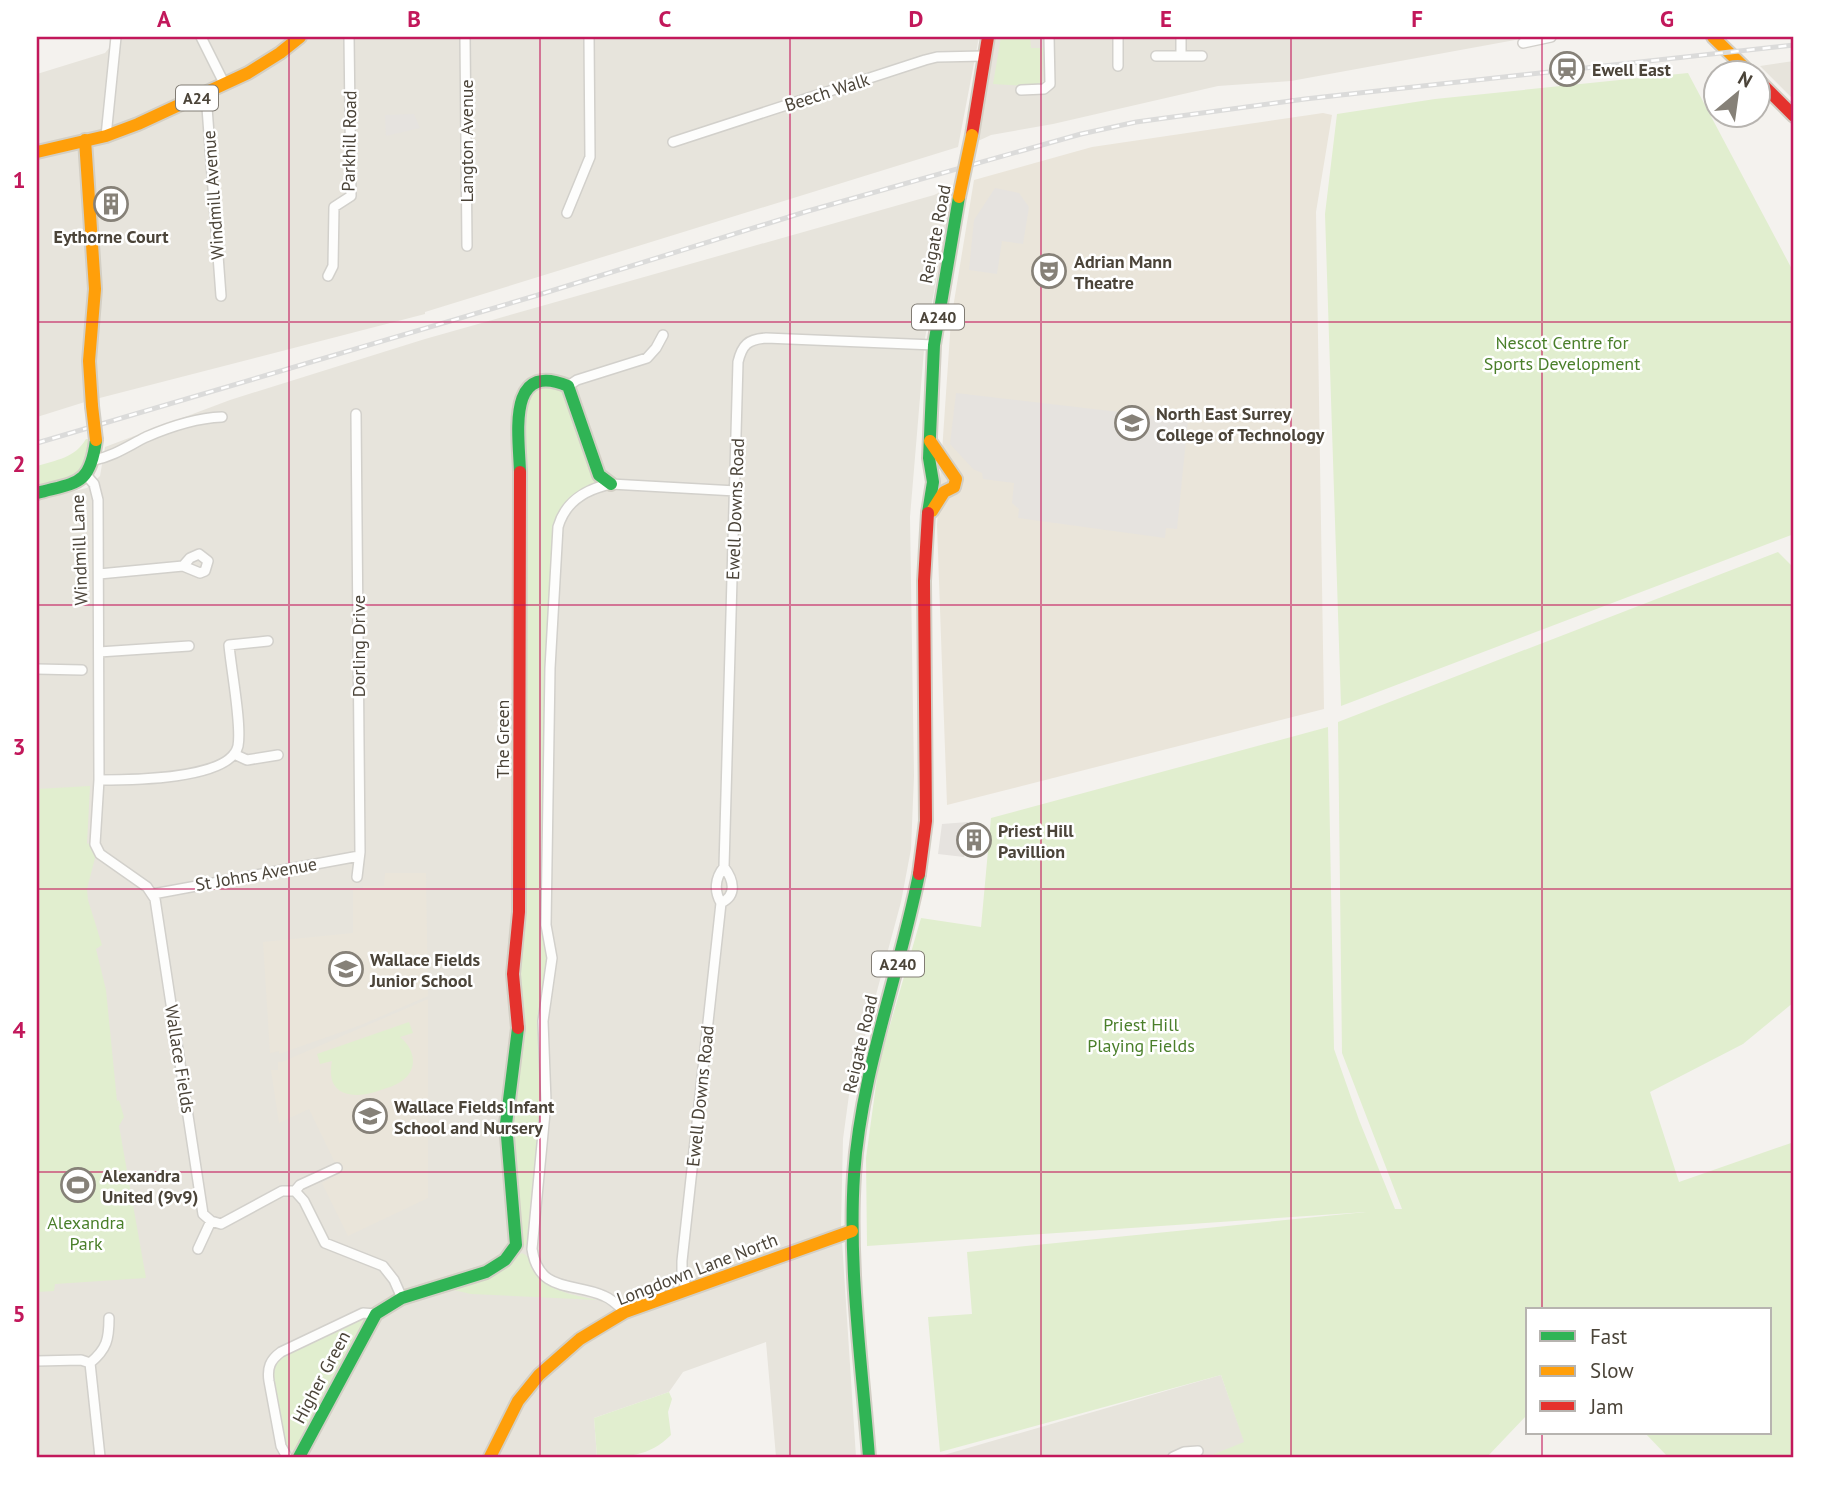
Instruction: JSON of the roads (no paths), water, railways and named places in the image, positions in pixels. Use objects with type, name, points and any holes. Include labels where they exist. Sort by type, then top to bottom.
[{"type":"main road","name":"A24","points":[[37,152],[106,136],[206,94],[279,53],[300,37]]},
{"type":"main road","name":"Reigate Road","points":[[869,1457],[852,1231],[854,1173],[870,1064],[911,916],[921,865],[926,821],[923,611],[928,516],[933,480],[929,439],[934,345],[988,37]]},
{"type":"main road","points":[[1713,37],[1737,60]]},
{"type":"main road","points":[[1772,94],[1794,116]]},
{"type":"main road","name":"Windmill Lane","points":[[85,140],[95,281],[94,323],[89,361],[96,440],[94,460],[87,476]]},
{"type":"main road","name":"The Green","points":[[516,1245],[506,1124],[518,1027],[513,974],[519,886],[519,404],[527,386],[536,380],[556,380],[568,386]]},
{"type":"main road","points":[[568,386],[599,475],[611,484]]},
{"type":"main road","points":[[929,439],[954,475],[956,483],[952,490],[944,492],[937,489],[933,480],[941,470],[948,470]]},
{"type":"main road","points":[[37,493],[76,483],[87,476]]},
{"type":"main road","points":[[928,516],[944,492]]},
{"type":"main road","name":"Longdown Lane North","points":[[490,1457],[518,1401],[539,1375],[567,1348],[625,1312],[852,1231]]},
{"type":"main road","points":[[402,1298],[486,1272],[505,1260],[516,1245]]},
{"type":"main road","name":"Higher Green","points":[[299,1457],[376,1314],[402,1298]]},
{"type":"street","points":[[106,136],[116,37]]},
{"type":"street","points":[[201,37],[225,85]]},
{"type":"street","name":"Parkhill Road","points":[[328,276],[333,265],[334,207],[351,196],[348,37]]},
{"type":"street","name":"Langton Avenue","points":[[465,37],[467,246]]},
{"type":"street","points":[[567,213],[590,157],[589,37]]},
{"type":"street","points":[[1021,90],[1044,89],[1050,84],[1049,37]]},
{"type":"street","points":[[1118,37],[1118,66]]},
{"type":"street","points":[[1181,37],[1181,56]]},
{"type":"street","points":[[1523,43],[1551,37]]},
{"type":"street","points":[[1156,56],[1202,56]]},
{"type":"street","name":"Beech Walk","points":[[673,142],[925,60],[937,57],[984,57]]},
{"type":"street","name":"Windmill Avenue","points":[[206,94],[221,296]]},
{"type":"street","points":[[568,386],[577,380],[647,358],[663,335]]},
{"type":"street","name":"Ewell Downs Road","points":[[721,903],[728,900],[733,890],[732,881],[724,867],[738,362],[745,343],[754,338],[766,338],[934,345]]},
{"type":"street","name":"Dorling Drive","points":[[356,414],[357,877]]},
{"type":"street","points":[[94,460],[110,457],[149,436],[206,418],[222,417]]},
{"type":"street","name":"Windmill Lane","points":[[87,476],[97,491],[99,574],[99,780],[95,839],[97,850],[105,858],[153,894]]},
{"type":"street","points":[[625,1312],[614,1301],[601,1294],[559,1285],[542,1273],[533,1254],[546,1102],[543,1020],[552,958],[546,925],[550,668],[558,527],[567,507],[588,491],[611,484],[736,491]]},
{"type":"street","points":[[99,574],[183,566]]},
{"type":"street","points":[[99,780],[153,778],[209,769],[219,766],[234,754],[239,738],[229,645],[268,641]]},
{"type":"street","points":[[99,652],[189,646]]},
{"type":"street","points":[[37,669],[82,670]]},
{"type":"street","points":[[234,754],[247,760],[278,755]]},
{"type":"street","name":"St Johns Avenue","points":[[153,894],[359,856]]},
{"type":"street","name":"Ewell Downs Road","points":[[687,1289],[682,1277],[682,1261],[721,903],[716,895],[716,886],[724,867]]},
{"type":"street","name":"Wallace Fields","points":[[153,894],[187,1097],[201,1205],[203,1214],[211,1221]]},
{"type":"street","points":[[295,1192],[300,1185],[337,1168]]},
{"type":"street","points":[[198,1249],[211,1221],[221,1224],[228,1222],[282,1191],[295,1192],[304,1201],[325,1243],[383,1266],[394,1280],[402,1298]]},
{"type":"street","points":[[516,1245],[533,1254]]},
{"type":"street","name":"Higher Green","points":[[287,1457],[281,1446],[268,1381],[271,1361],[281,1352],[363,1313],[376,1314]]},
{"type":"street","points":[[90,1363],[107,1346],[109,1318]]},
{"type":"street","points":[[37,1361],[81,1360],[90,1363]]},
{"type":"street","points":[[90,1363],[100,1457]]},
{"type":"street","points":[[1173,1457],[1184,1452],[1198,1451]]},
{"type":"railway","points":[[37,443],[538,295],[808,211],[1081,134],[1136,122],[1305,99],[1794,45]]},
{"type":"place","name":"Ewell East","points":[[1567,69]]},
{"type":"place","name":"Eythorne Court","points":[[111,204]]},
{"type":"place","name":"Adrian Mann Theatre","points":[[1049,271]]},
{"type":"place","name":"North East Surrey College of Technology","points":[[1132,423]]},
{"type":"place","name":"Priest Hill Pavillion","points":[[974,840]]},
{"type":"place","name":"Wallace Fields Junior School","points":[[346,969]]},
{"type":"place","name":"Wallace Fields Infant School and Nursery","points":[[370,1116]]},
{"type":"place","name":"Alexandra United (9v9)","points":[[78,1185]]},
{"type":"park label","name":"Nescot Centre for Sports Development","points":[[1562,352]]},
{"type":"park label","name":"Priest Hill Playing Fields","points":[[1141,1034]]},
{"type":"park label","name":"Alexandra Park","points":[[86,1232]]}]
